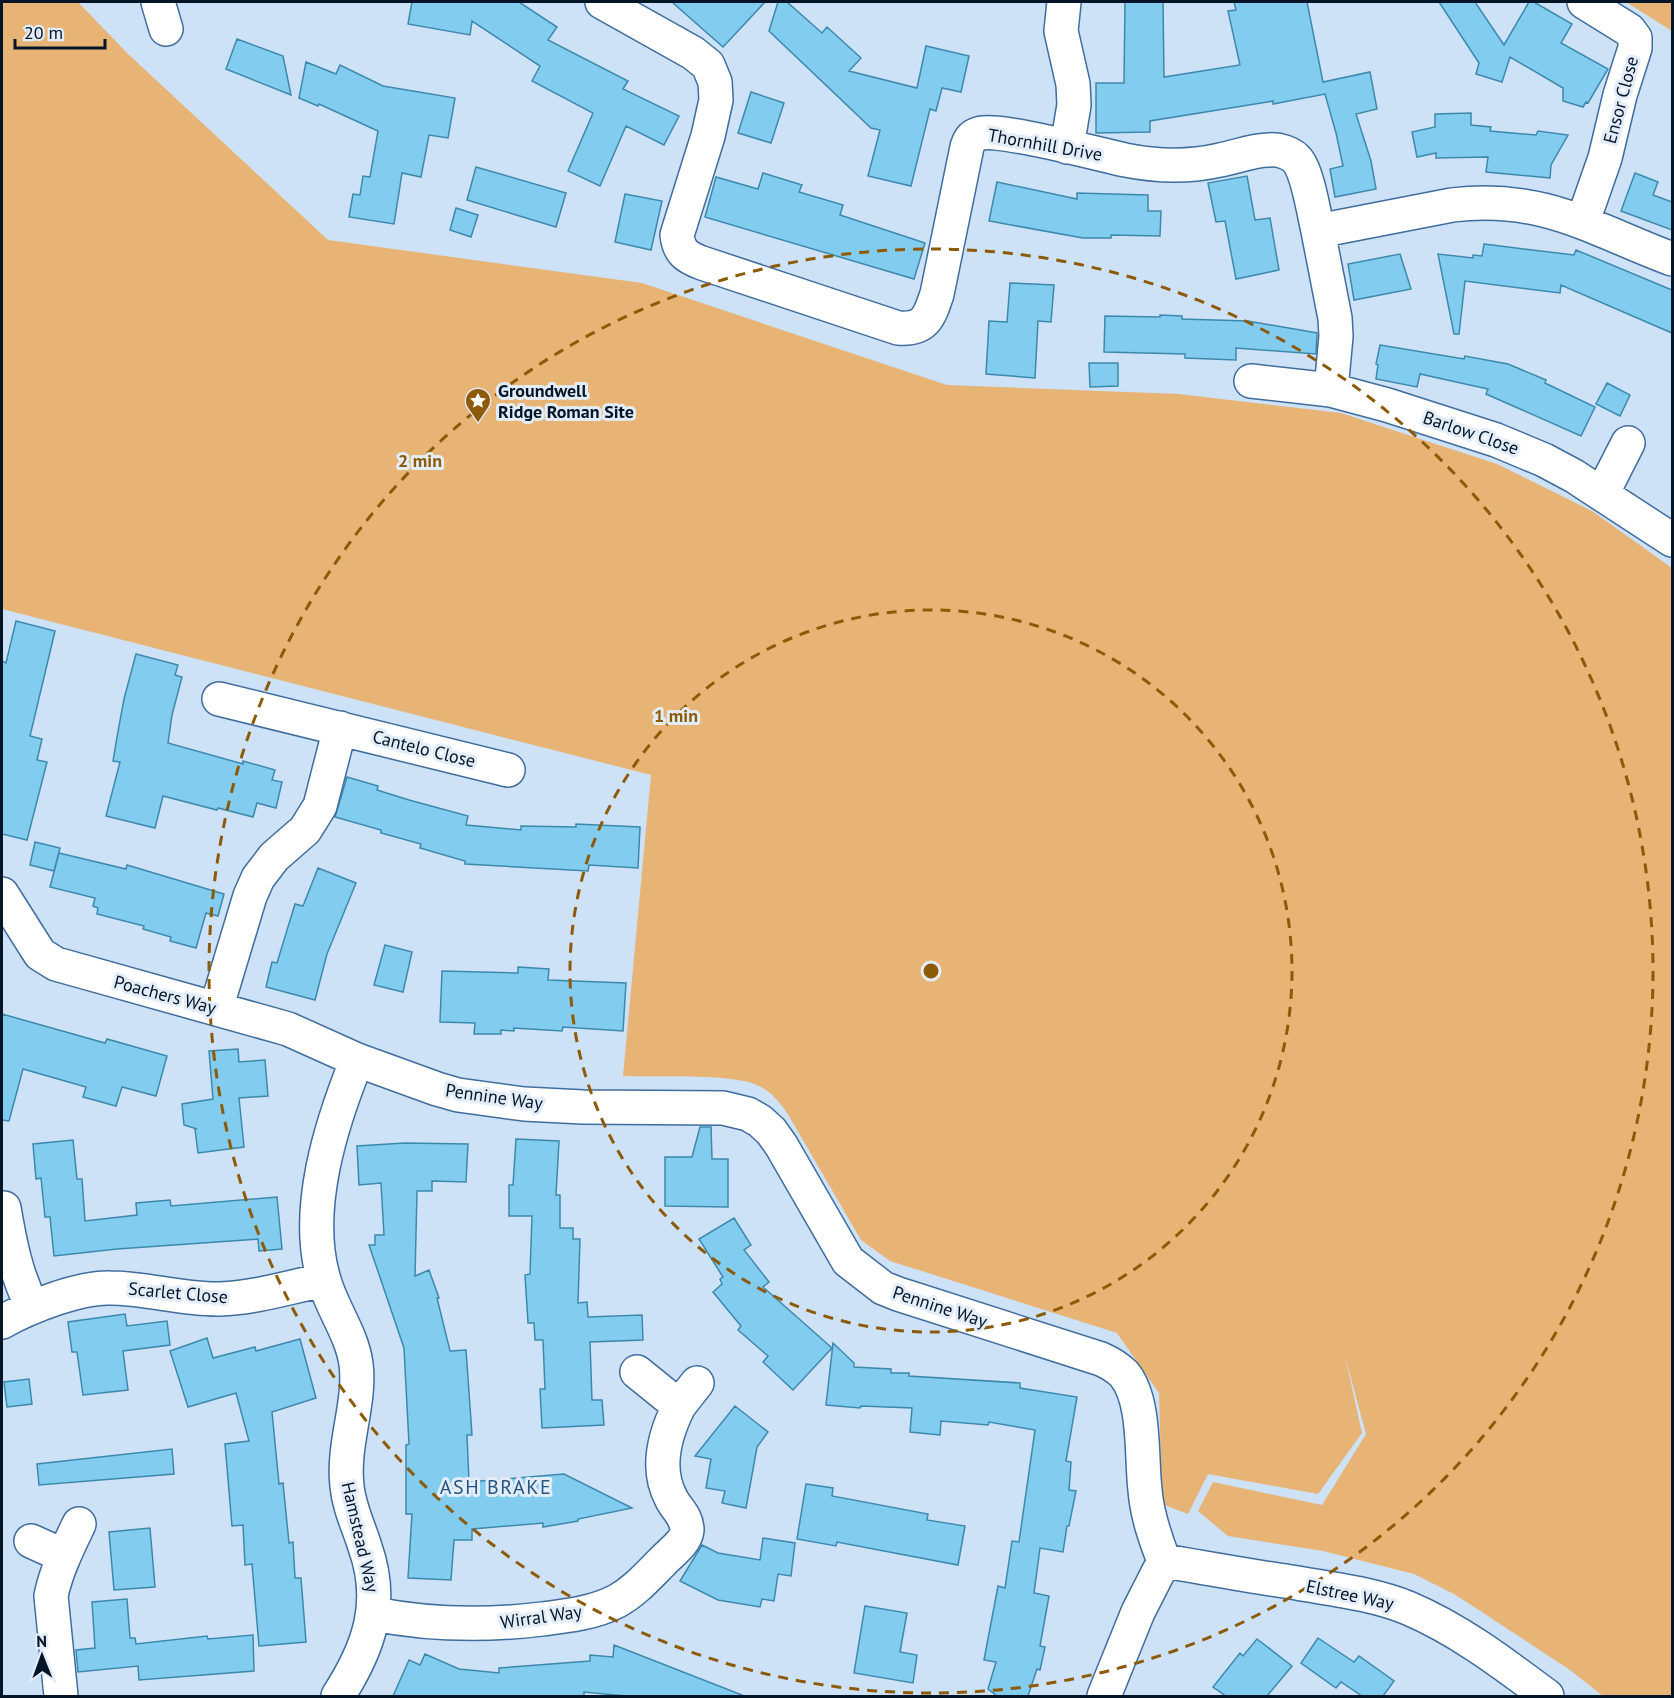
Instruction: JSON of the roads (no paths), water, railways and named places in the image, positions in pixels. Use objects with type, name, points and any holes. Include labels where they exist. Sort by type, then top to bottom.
[{"type":"street","name":"Thornhill Drive","points":[[602,2],[702,59],[708,65],[715,82],[716,100],[708,136],[677,235],[682,254],[702,263],[898,328],[910,329],[919,326],[927,319],[933,307],[967,147],[971,139],[979,133],[996,132],[1162,165],[1218,161],[1270,150],[1282,151],[1292,155],[1300,166],[1318,231]]},
{"type":"street","points":[[1064,2],[1061,31],[1073,84],[1074,105],[1067,147]]},
{"type":"street","name":"Ensor Close","points":[[1583,221],[1605,158],[1620,95],[1635,48],[1635,38],[1629,30],[1584,2]]},
{"type":"street","points":[[1331,390],[1336,336],[1335,318],[1318,231],[1419,210],[1473,202],[1504,203],[1538,207],[1583,221],[1672,259]]},
{"type":"street","name":"Barlow Close","points":[[1251,381],[1331,390],[1387,405],[1518,448],[1574,476],[1672,540]]},
{"type":"street","points":[[1602,494],[1628,443]]},
{"type":"street","name":"Cantelo Close","points":[[219,699],[508,770]]},
{"type":"street","points":[[216,1009],[250,896],[266,866],[305,830],[315,817],[320,806],[340,728]]},
{"type":"street","name":"Poachers Way","points":[[2,894],[28,937],[40,954],[48,960],[67,968],[288,1029],[357,1060]]},
{"type":"street","name":"Hamstead Way","points":[[338,1696],[360,1659],[369,1638],[375,1598],[370,1566],[347,1488],[347,1446],[354,1401],[356,1365],[351,1343],[324,1280],[319,1253],[317,1210],[328,1143],[357,1060]]},
{"type":"street","name":"Pennine Way","points":[[357,1060],[437,1089],[482,1099],[583,1107],[723,1108],[748,1114],[760,1121],[781,1145],[848,1260],[883,1288],[1101,1359],[1117,1367],[1125,1376],[1137,1398],[1145,1493],[1152,1532],[1164,1561]]},
{"type":"street","points":[[4,1208],[13,1259],[22,1287],[32,1306]]},
{"type":"street","name":"Scarlet Close","points":[[2,1322],[32,1306],[98,1288],[121,1288],[219,1299],[245,1297],[324,1280]]},
{"type":"street","name":"Wirral Way","points":[[374,1614],[444,1623],[504,1623],[573,1616],[617,1601],[642,1584],[676,1549],[686,1534],[684,1516],[670,1497],[663,1472],[668,1428],[688,1395],[637,1372]]},
{"type":"street","points":[[61,1696],[51,1607],[53,1585],[79,1524]]},
{"type":"street","points":[[31,1540],[64,1556]]},
{"type":"street","points":[[1104,1696],[1138,1612],[1164,1561]]},
{"type":"street","name":"Elstree Way","points":[[1164,1561],[1336,1590],[1379,1599],[1407,1608],[1446,1628],[1547,1696]]},
{"type":"place","name":"Groundwell Ridge Roman Site","points":[[478,424]]},
{"type":"district","name":"ASH BRAKE","points":[[496,1487]]}]
